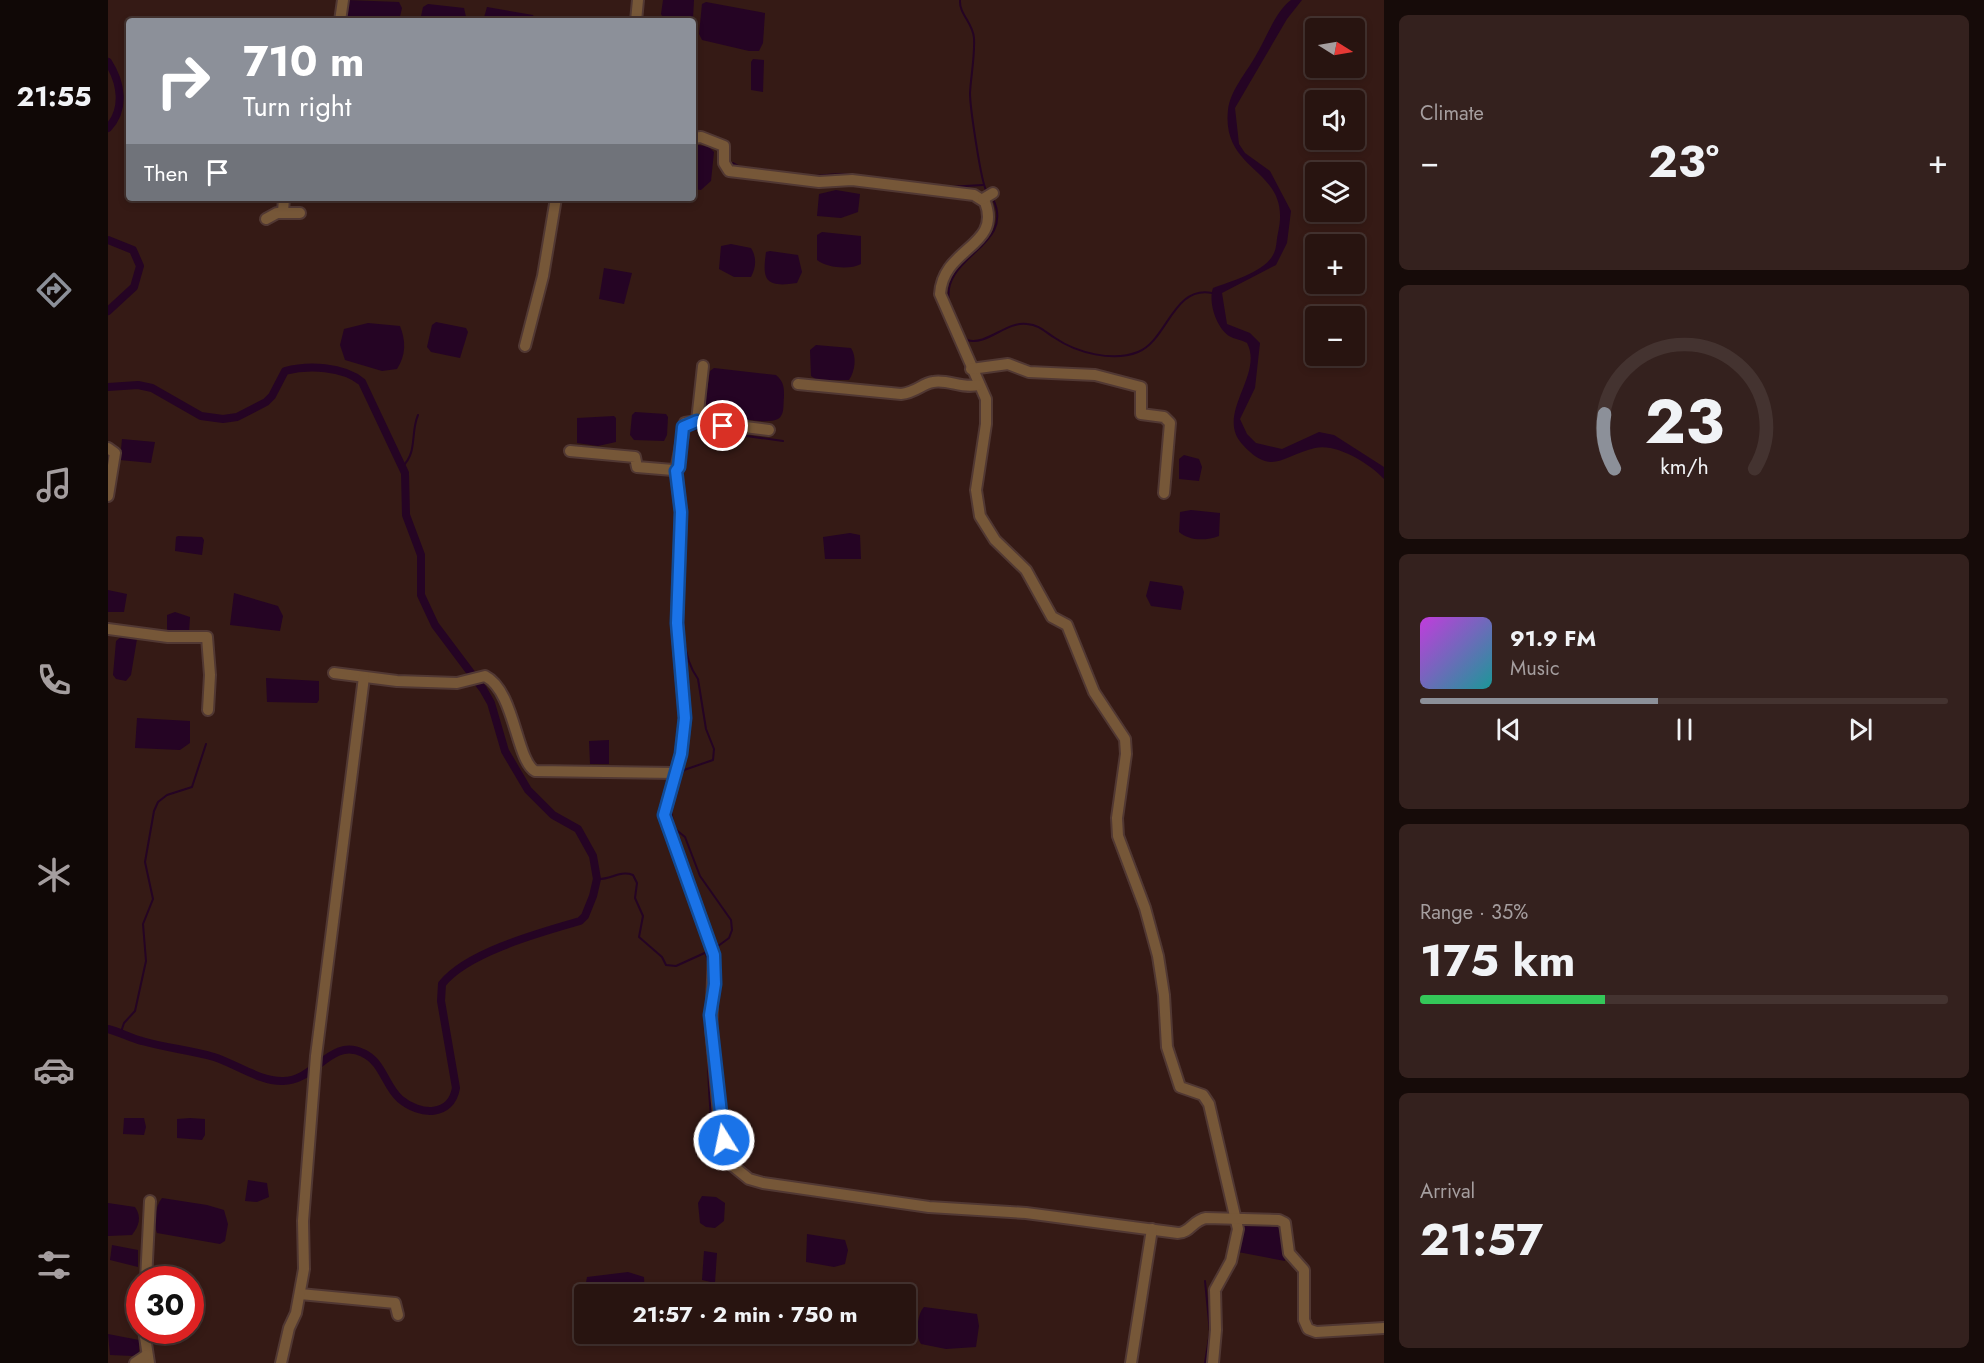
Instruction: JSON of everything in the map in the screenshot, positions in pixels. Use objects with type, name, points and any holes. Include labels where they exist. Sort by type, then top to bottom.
[{"type":"street","points":[[340,18],[343,0]]},
{"type":"street","points":[[636,18],[638,0]]},
{"type":"street","points":[[696,138],[710,140],[724,146],[724,163],[729,171],[819,182],[852,180],[987,196],[990,219],[986,233],[966,248],[950,266],[942,281],[940,294],[978,385],[984,392],[987,413],[977,474],[978,509],[995,540],[1026,570],[1052,617],[1067,625],[1094,692],[1125,739],[1126,754],[1117,818],[1118,836],[1145,908],[1158,956],[1169,1056],[1179,1087],[1203,1095],[1209,1104],[1237,1219],[1236,1247],[1215,1290],[1216,1330],[1213,1363]]},
{"type":"street","points":[[283,212],[284,201]]},
{"type":"street","points":[[525,346],[543,276],[556,201]]},
{"type":"street","points":[[266,219],[272,214],[283,212],[300,213]]},
{"type":"street","points":[[971,369],[1008,364],[1029,372],[1095,375],[1141,387],[1141,414],[1164,417],[1170,423],[1164,493]]},
{"type":"street","points":[[697,421],[704,366]]},
{"type":"street","points":[[798,384],[901,394],[916,392],[932,382],[978,385]]},
{"type":"street","points":[[768,430],[697,421],[683,427],[679,467],[676,471],[681,512],[677,623],[685,700],[684,732],[666,802],[665,821],[686,873],[711,950],[715,984],[710,1015],[725,1156],[728,1162],[749,1179],[763,1183],[929,1207],[1026,1213],[1183,1233],[1200,1219],[1271,1219],[1285,1223],[1289,1253],[1304,1270],[1304,1323],[1308,1329],[1316,1332],[1384,1328]]},
{"type":"street","points":[[108,447],[115,453],[108,496]]},
{"type":"street","points":[[570,451],[635,457],[637,467],[676,471]]},
{"type":"street","points":[[108,629],[168,637],[207,637],[210,675],[208,710]]},
{"type":"street","points":[[334,673],[414,682],[468,681],[482,675],[491,679],[508,708],[532,770],[675,773]]},
{"type":"street","points":[[281,1363],[300,1294],[305,1256],[303,1221],[316,1056],[364,678]]},
{"type":"street","points":[[147,1266],[150,1201]]},
{"type":"street","points":[[1131,1363],[1152,1229]]},
{"type":"street","points":[[300,1294],[395,1303],[398,1315]]},
{"type":"street","points":[[135,1363],[148,1359],[146,1344]]},
{"type":"shaded area","points":[[347,0],[399,2],[402,8],[400,18],[345,18]]},
{"type":"shaded area","points":[[663,0],[694,0],[693,18],[663,18],[661,14]]},
{"type":"shaded area","points":[[1291,0],[1302,0],[1287,19],[1235,108],[1239,144],[1245,153],[1270,171],[1291,211],[1287,243],[1276,265],[1222,293],[1227,324],[1250,333],[1260,343],[1255,388],[1240,419],[1247,434],[1256,443],[1282,449],[1319,432],[1334,435],[1384,467],[1384,479],[1362,461],[1343,452],[1324,447],[1303,451],[1277,461],[1261,460],[1242,444],[1235,432],[1236,407],[1250,368],[1251,355],[1247,343],[1229,336],[1220,327],[1212,307],[1213,288],[1246,276],[1268,261],[1276,247],[1280,211],[1276,195],[1267,182],[1235,147],[1229,131],[1228,110],[1239,82],[1275,19]]},
{"type":"shaded area","points":[[706,2],[765,13],[763,43],[759,51],[749,51],[702,40],[699,34],[702,4]]},
{"type":"shaded area","points":[[428,4],[464,8],[466,18],[421,18],[423,7]]},
{"type":"shaded area","points":[[487,7],[533,15],[534,18],[484,18]]},
{"type":"shaded area","points":[[753,59],[764,60],[763,92],[751,90],[751,62]]},
{"type":"shaded area","points":[[696,145],[709,147],[714,152],[711,181],[701,190],[696,189]]},
{"type":"shaded area","points":[[836,190],[860,194],[858,212],[841,218],[817,216],[819,194]]},
{"type":"shaded area","points":[[822,232],[861,236],[861,264],[839,267],[817,260],[817,235]]},
{"type":"shaded area","points":[[731,244],[751,248],[755,263],[751,277],[734,277],[719,269],[721,246]]},
{"type":"shaded area","points":[[766,252],[798,255],[802,272],[797,283],[778,284],[768,280],[765,262]]},
{"type":"shaded area","points":[[604,268],[632,273],[624,304],[599,299]]},
{"type":"shaded area","points":[[436,322],[466,328],[468,332],[460,358],[431,352],[427,347],[432,325]]},
{"type":"shaded area","points":[[368,323],[400,326],[404,348],[397,369],[382,371],[345,360],[340,345],[344,329]]},
{"type":"shaded area","points":[[816,345],[851,348],[854,364],[849,380],[817,380],[811,376],[810,350]]},
{"type":"shaded area","points":[[714,368],[776,375],[782,382],[784,390],[782,415],[771,421],[753,420],[732,416],[708,407],[705,402],[710,371]]},
{"type":"shaded area","points":[[635,412],[666,414],[668,417],[667,435],[664,441],[634,440],[630,435],[632,415]]},
{"type":"shaded area","points":[[614,416],[616,418],[616,442],[598,446],[577,443],[577,418]]},
{"type":"shaded area","points":[[122,439],[155,442],[151,463],[120,460]]},
{"type":"shaded area","points":[[1184,455],[1199,459],[1202,467],[1199,481],[1179,479],[1179,459]]},
{"type":"shaded area","points":[[1191,510],[1220,513],[1219,536],[1198,539],[1179,532],[1180,512]]},
{"type":"shaded area","points":[[850,533],[860,535],[861,559],[825,559],[823,537]]},
{"type":"shaded area","points":[[178,536],[202,537],[204,540],[202,555],[175,551]]},
{"type":"shaded area","points":[[1150,581],[1182,586],[1184,592],[1181,610],[1151,606],[1146,596]]},
{"type":"shaded area","points":[[108,590],[127,594],[124,612],[108,612]]},
{"type":"shaded area","points":[[234,593],[278,606],[283,616],[280,631],[230,625]]},
{"type":"shaded area","points":[[175,612],[190,617],[189,633],[167,631],[167,615]]},
{"type":"shaded area","points":[[122,636],[137,639],[131,675],[126,681],[116,679],[113,675],[116,641]]},
{"type":"shaded area","points":[[266,678],[319,681],[319,700],[317,703],[267,702]]},
{"type":"shaded area","points":[[137,718],[190,721],[190,743],[180,750],[135,748]]},
{"type":"shaded area","points":[[609,740],[609,764],[590,764],[589,741]]},
{"type":"shaded area","points":[[124,1118],[144,1118],[146,1127],[144,1135],[123,1134]]},
{"type":"shaded area","points":[[177,1119],[205,1119],[205,1135],[202,1140],[177,1138]]},
{"type":"shaded area","points":[[248,1180],[267,1183],[269,1197],[257,1202],[245,1201]]},
{"type":"shaded area","points":[[702,1196],[716,1197],[725,1203],[724,1221],[715,1228],[706,1227],[700,1223],[698,1203]]},
{"type":"shaded area","points":[[162,1198],[224,1210],[228,1224],[225,1241],[220,1244],[157,1233],[155,1216]]},
{"type":"shaded area","points":[[108,1203],[135,1207],[139,1221],[132,1235],[108,1236]]},
{"type":"shaded area","points":[[1244,1224],[1276,1224],[1281,1227],[1285,1261],[1238,1252],[1241,1226]]},
{"type":"shaded area","points":[[807,1234],[845,1240],[848,1250],[845,1264],[834,1267],[806,1262]]},
{"type":"shaded area","points":[[112,1245],[138,1250],[138,1266],[110,1260]]},
{"type":"shaded area","points":[[704,1251],[717,1253],[715,1283],[702,1280]]},
{"type":"shaded area","points":[[628,1272],[644,1277],[644,1284],[586,1284],[587,1277]]},
{"type":"shaded area","points":[[924,1307],[977,1314],[979,1326],[976,1347],[946,1349],[921,1344],[918,1325]]},
{"type":"shaded area","points":[[108,1334],[126,1337],[126,1344],[139,1344],[139,1353],[133,1356],[110,1355]]},
{"type":"waterway","points":[[960,0],[974,38],[970,101],[979,161],[987,192]]},
{"type":"waterway","points":[[108,62],[116,78],[120,95],[114,121],[108,128]]},
{"type":"waterway","points":[[733,163],[740,167]]},
{"type":"waterway","points":[[757,169],[808,176],[852,175]]},
{"type":"waterway","points":[[888,179],[924,184]]},
{"type":"waterway","points":[[947,187],[983,185]]},
{"type":"waterway","points":[[949,302],[950,286],[956,273],[995,229],[997,215],[993,199]]},
{"type":"waterway","points":[[108,240],[133,250],[140,266],[134,287],[108,311]]},
{"type":"waterway","points":[[963,334],[967,340],[982,340],[1012,326],[1027,324],[1039,327],[1064,343],[1084,352],[1107,356],[1128,355],[1148,346],[1179,305],[1188,297],[1199,293],[1212,293]]},
{"type":"waterway","points":[[108,387],[138,385],[152,388],[201,416],[223,419],[237,417],[266,402],[272,396],[285,371],[325,368],[345,373],[362,382],[405,473],[406,515],[421,555],[421,595],[435,625],[491,703],[505,751],[528,790],[553,815],[578,829],[593,856],[597,879],[585,916],[580,921],[526,937],[487,953],[469,962],[442,984],[441,1001],[456,1088],[453,1097],[441,1109],[425,1111],[408,1105],[395,1094],[380,1068],[370,1057],[351,1050],[332,1055],[304,1075],[282,1081],[256,1075],[214,1057],[138,1040],[108,1029]]},
{"type":"waterway","points":[[402,467],[412,449],[418,415]]},
{"type":"waterway","points":[[688,431],[696,429],[783,441]]},
{"type":"waterway","points":[[683,460],[683,485],[687,511],[685,541]]},
{"type":"waterway","points":[[679,779],[684,770],[713,760],[714,749],[706,729],[698,679],[690,665],[686,650],[683,618],[684,555]]},
{"type":"waterway","points":[[121,1032],[124,1023],[135,1011],[146,961],[143,924],[153,899],[145,862],[154,811],[158,802],[167,795],[192,787],[206,744]]},
{"type":"waterway","points":[[671,811],[674,828],[685,837],[700,876],[731,920],[732,930],[729,938],[714,949]]},
{"type":"waterway","points":[[597,879],[623,874],[633,875],[637,883],[635,898],[643,916],[639,937],[662,957],[666,965],[676,966],[709,951]]},
{"type":"waterway","points":[[706,953],[710,1104],[718,1155],[725,1166]]},
{"type":"waterway","points":[[1205,1281],[1210,1332],[1205,1363]]},
{"type":"route","points":[[723,426],[697,421],[686,423],[683,427],[679,467],[676,471],[681,512],[677,623],[685,718],[681,754],[664,815],[714,955],[715,984],[710,1015],[720,1125],[724,1140]]}]
